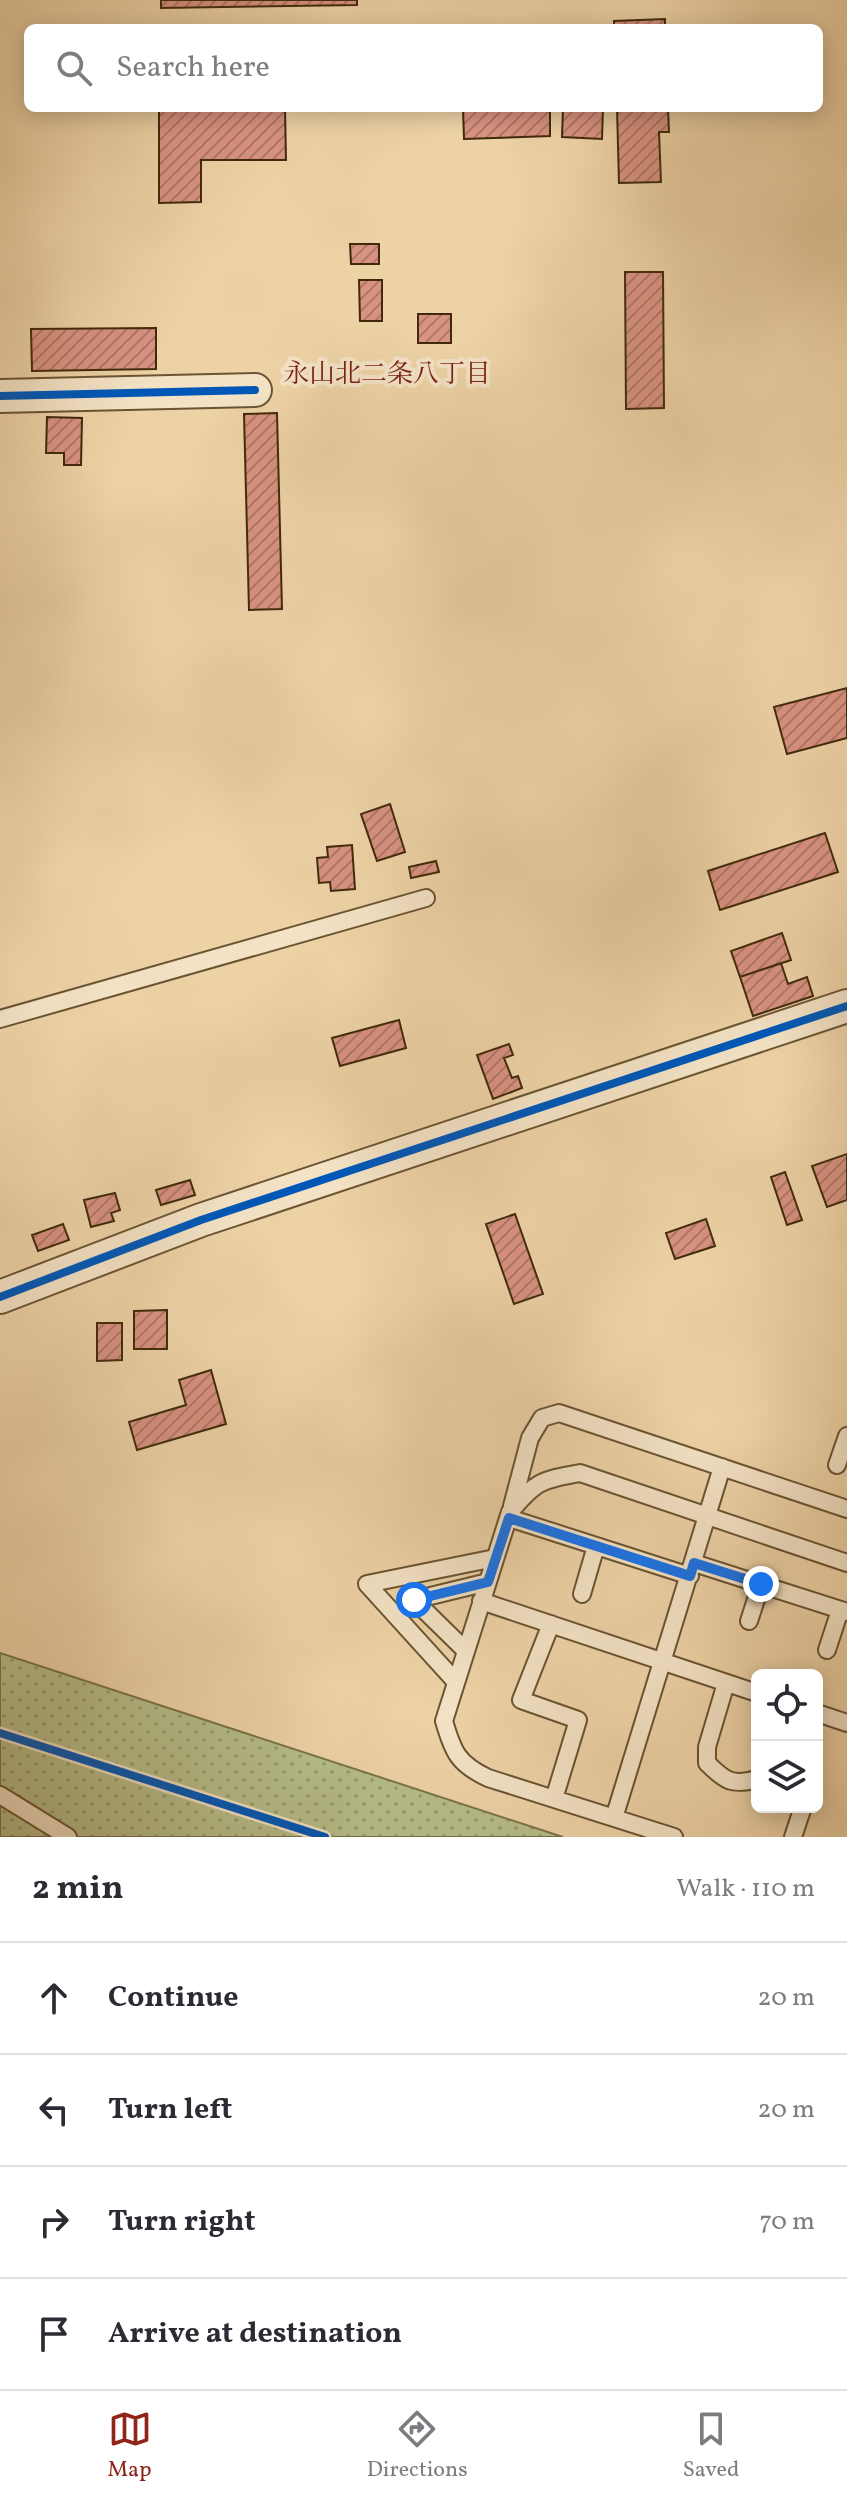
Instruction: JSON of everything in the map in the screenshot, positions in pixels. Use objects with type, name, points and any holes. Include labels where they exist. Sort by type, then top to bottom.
[{"type":"street","points":[[0,396],[255,390]]},
{"type":"street","points":[[0,1297],[201,1220],[847,1006]]},
{"type":"lane","points":[[0,1019],[426,898]]},
{"type":"lane","points":[[674,1837],[488,1778],[468,1768],[452,1748],[444,1721],[510,1515],[530,1438],[542,1418],[559,1413],[847,1509]]},
{"type":"lane","points":[[837,1465],[847,1436]]},
{"type":"lane","points":[[614,1818],[722,1467]]},
{"type":"lane","points":[[510,1515],[531,1488],[546,1479],[580,1473],[847,1563]]},
{"type":"lane","points":[[510,1515],[596,1546],[761,1584],[844,1611],[827,1650]]},
{"type":"lane","points":[[582,1594],[596,1546]]},
{"type":"lane","points":[[456,1682],[367,1584],[495,1558]]},
{"type":"lane","points":[[466,1651],[414,1600],[488,1582]]},
{"type":"lane","points":[[749,1621],[761,1584]]},
{"type":"lane","points":[[481,1601],[751,1691]]},
{"type":"lane","points":[[551,1624],[521,1700],[578,1720],[554,1799]]},
{"type":"lane","points":[[726,1683],[707,1747],[707,1763],[723,1779],[741,1783],[751,1780]]},
{"type":"lane","points":[[823,1715],[847,1723]]},
{"type":"lane","points":[[0,1795],[68,1837]]},
{"type":"lane","points":[[793,1837],[801,1813]]},
{"type":"green space","points":[[0,1653],[563,1837],[0,1837]]},
{"type":"building","points":[[161,0],[357,0],[357,5],[161,8]]},
{"type":"building","points":[[665,19],[665,24],[614,24],[614,21]]},
{"type":"building","points":[[159,112],[285,112],[286,160],[201,160],[201,202],[159,203]]},
{"type":"building","points":[[463,112],[550,112],[550,136],[464,139]]},
{"type":"building","points":[[563,112],[603,112],[602,139],[562,137]]},
{"type":"building","points":[[617,112],[668,112],[669,132],[659,132],[661,182],[619,183]]},
{"type":"building","points":[[350,244],[379,244],[379,264],[351,264]]},
{"type":"building","points":[[625,272],[663,272],[664,408],[626,409]]},
{"type":"building","points":[[359,280],[382,280],[382,321],[360,321]]},
{"type":"building","points":[[418,314],[451,314],[451,343],[418,343]]},
{"type":"building","points":[[156,328],[156,369],[32,371],[31,329]]},
{"type":"building","points":[[277,413],[282,609],[249,610],[244,414]]},
{"type":"building","points":[[47,417],[82,418],[81,465],[64,465],[64,453],[46,453]]},
{"type":"building","points":[[847,688],[847,738],[787,754],[774,707]]},
{"type":"building","points":[[390,804],[405,852],[377,861],[361,814]]},
{"type":"building","points":[[825,833],[838,872],[720,910],[708,871]]},
{"type":"building","points":[[352,845],[355,889],[331,891],[330,882],[319,883],[317,858],[328,857],[327,847]]},
{"type":"building","points":[[436,861],[439,872],[411,878],[409,867]]},
{"type":"building","points":[[782,933],[791,960],[740,977],[731,951]]},
{"type":"building","points":[[781,963],[788,984],[807,977],[813,996],[753,1016],[740,977]]},
{"type":"building","points":[[399,1020],[406,1048],[340,1066],[332,1038]]},
{"type":"building","points":[[509,1044],[513,1055],[504,1058],[512,1078],[518,1076],[522,1088],[493,1099],[477,1055]]},
{"type":"building","points":[[847,1154],[847,1200],[827,1207],[812,1166]]},
{"type":"building","points":[[785,1172],[802,1220],[787,1225],[771,1177]]},
{"type":"building","points":[[190,1180],[195,1195],[161,1205],[156,1190]]},
{"type":"building","points":[[115,1193],[120,1210],[111,1213],[114,1221],[91,1227],[84,1200]]},
{"type":"building","points":[[515,1214],[543,1294],[514,1304],[486,1224]]},
{"type":"building","points":[[706,1219],[715,1246],[675,1259],[666,1233]]},
{"type":"building","points":[[63,1224],[69,1240],[38,1251],[32,1235]]},
{"type":"building","points":[[167,1310],[167,1349],[134,1349],[134,1311]]},
{"type":"building","points":[[97,1323],[122,1323],[122,1360],[97,1361]]},
{"type":"building","points":[[211,1370],[226,1424],[137,1450],[129,1422],[186,1405],[179,1380]]},
{"type":"cycle path","points":[[0,396],[255,390]]},
{"type":"cycle path","points":[[0,1297],[201,1220],[847,1006]]},
{"type":"cycle path","points":[[0,1733],[325,1837]]},
{"type":"district","name":"永山北二条八丁目","points":[[387,373]]},
{"type":"route","points":[[414,1600],[488,1582],[509,1518],[690,1576],[694,1563],[761,1584]]}]
